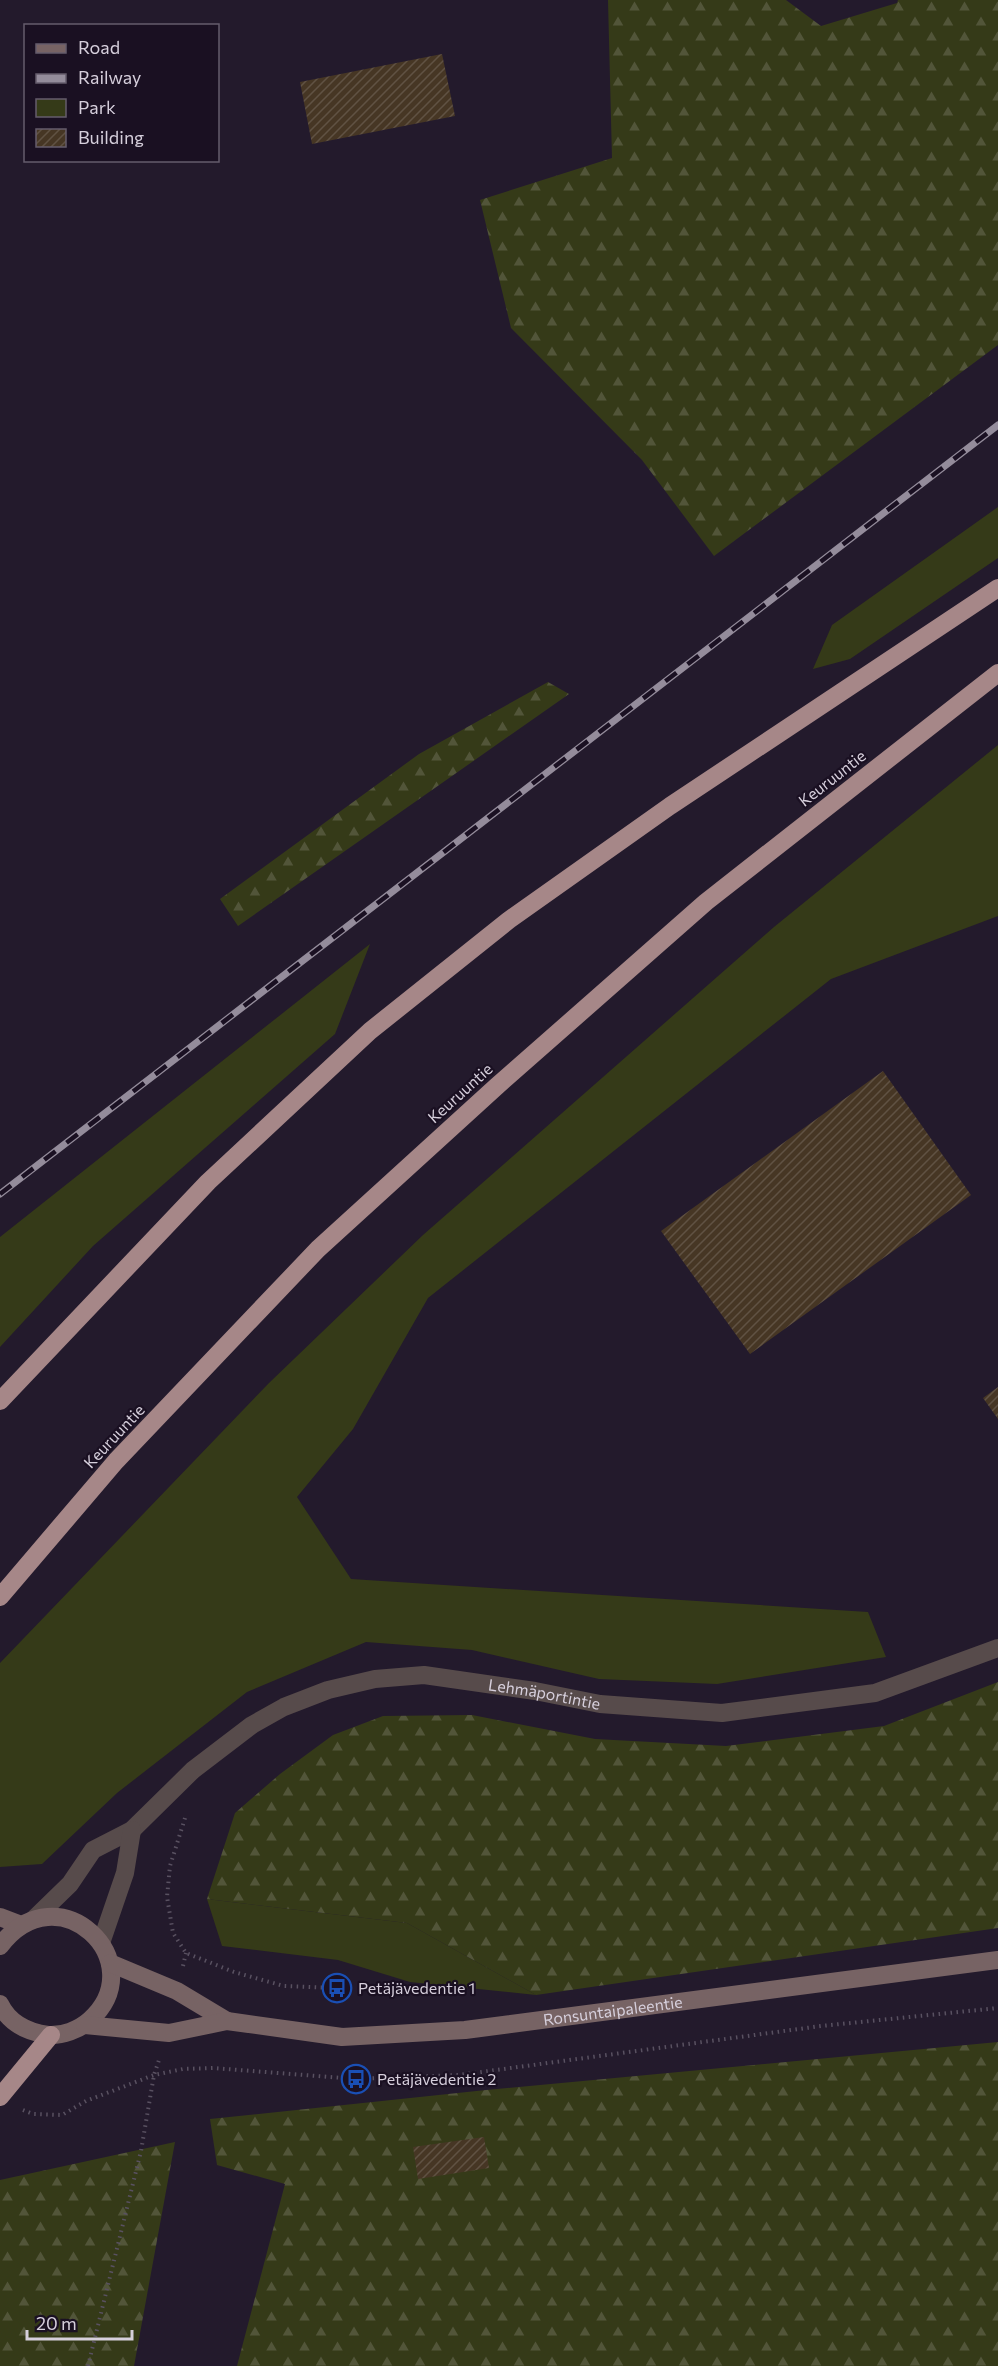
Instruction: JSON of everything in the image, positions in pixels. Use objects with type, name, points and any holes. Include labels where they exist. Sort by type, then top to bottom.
[{"type":"highway","points":[[0,1401],[208,1182],[370,1031],[509,920],[670,806],[998,588]]},
{"type":"highway","name":"Keuruuntie","points":[[0,1598],[116,1461],[327,1241],[496,1086],[706,902],[998,672]]},
{"type":"highway","points":[[0,2097],[51,2035]]},
{"type":"street","name":"Lehmäportintie","points":[[27,1922],[70,1884],[93,1850],[132,1830],[193,1770],[252,1725],[284,1707],[328,1690],[375,1679],[424,1675],[535,1691],[600,1704],[722,1713],[875,1692],[998,1648]]},
{"type":"street","points":[[101,1943],[125,1873],[132,1830]]},
{"type":"street","points":[[0,1946],[9,1934],[27,1922],[49,1916],[71,1920],[91,1931],[101,1943],[110,1964],[111,1981],[98,2013],[85,2025],[69,2032],[51,2035],[32,2032],[15,2022],[0,2004]]},
{"type":"street","points":[[0,1917],[27,1922]]},
{"type":"street","name":"Ronsuntaipaleentie","points":[[85,2025],[169,2032],[227,2021],[342,2037],[465,2030],[998,1960]]},
{"type":"street","name":"Ronsuntaipaleentie","points":[[110,1964],[177,1992],[227,2021]]},
{"type":"path","points":[[193,1770],[184,1822],[170,1866],[167,1897],[173,1933],[186,1953],[234,1972],[284,1986],[337,1988]]},
{"type":"path","points":[[17,2107],[33,2114],[62,2115],[86,2101],[154,2075],[183,2069],[213,2068],[356,2079],[459,2075],[821,2026],[998,2008]]},
{"type":"path","points":[[88,2366],[141,2151],[154,2075]]},
{"type":"green space","points":[[608,0],[786,0],[821,26],[897,3],[898,0],[998,0],[998,345],[714,556],[642,460],[511,328],[480,200],[612,158]]},
{"type":"green space","points":[[998,507],[998,558],[850,659],[813,669],[832,625]]},
{"type":"green space","points":[[548,682],[569,694],[238,926],[220,899],[419,754]]},
{"type":"green space","points":[[998,745],[998,916],[831,979],[428,1298],[353,1429],[297,1497],[351,1579],[868,1612],[886,1657],[717,1684],[599,1679],[472,1650],[366,1642],[247,1692],[117,1793],[42,1864],[0,1867],[0,1663],[269,1383],[423,1235],[774,927]]},
{"type":"green space","points":[[370,944],[335,1034],[93,1246],[0,1347],[0,1237]]},
{"type":"green space","points":[[998,1682],[998,1928],[536,1995],[407,1923],[207,1899],[235,1813],[280,1774],[333,1735],[383,1716],[472,1715],[595,1739],[726,1746],[884,1726]]},
{"type":"green space","points":[[207,1899],[407,1923],[536,1995],[410,1982],[338,1960],[222,1946]]},
{"type":"green space","points":[[998,2042],[998,2366],[237,2366],[285,2184],[217,2165],[210,2119],[486,2090]]},
{"type":"green space","points":[[175,2142],[134,2366],[0,2366],[0,2180]]},
{"type":"building","points":[[442,54],[455,116],[312,144],[300,82]]},
{"type":"building","points":[[883,1071],[971,1195],[750,1354],[661,1231]]},
{"type":"building","points":[[998,1387],[998,1419],[983,1398]]},
{"type":"building","points":[[484,2137],[489,2168],[418,2179],[413,2147]]},
{"type":"railway","points":[[0,1194],[998,425]]},
{"type":"place","name":"Petäjävedentie 1","points":[[337,1988]]},
{"type":"place","name":"Petäjävedentie 2","points":[[356,2079]]}]
